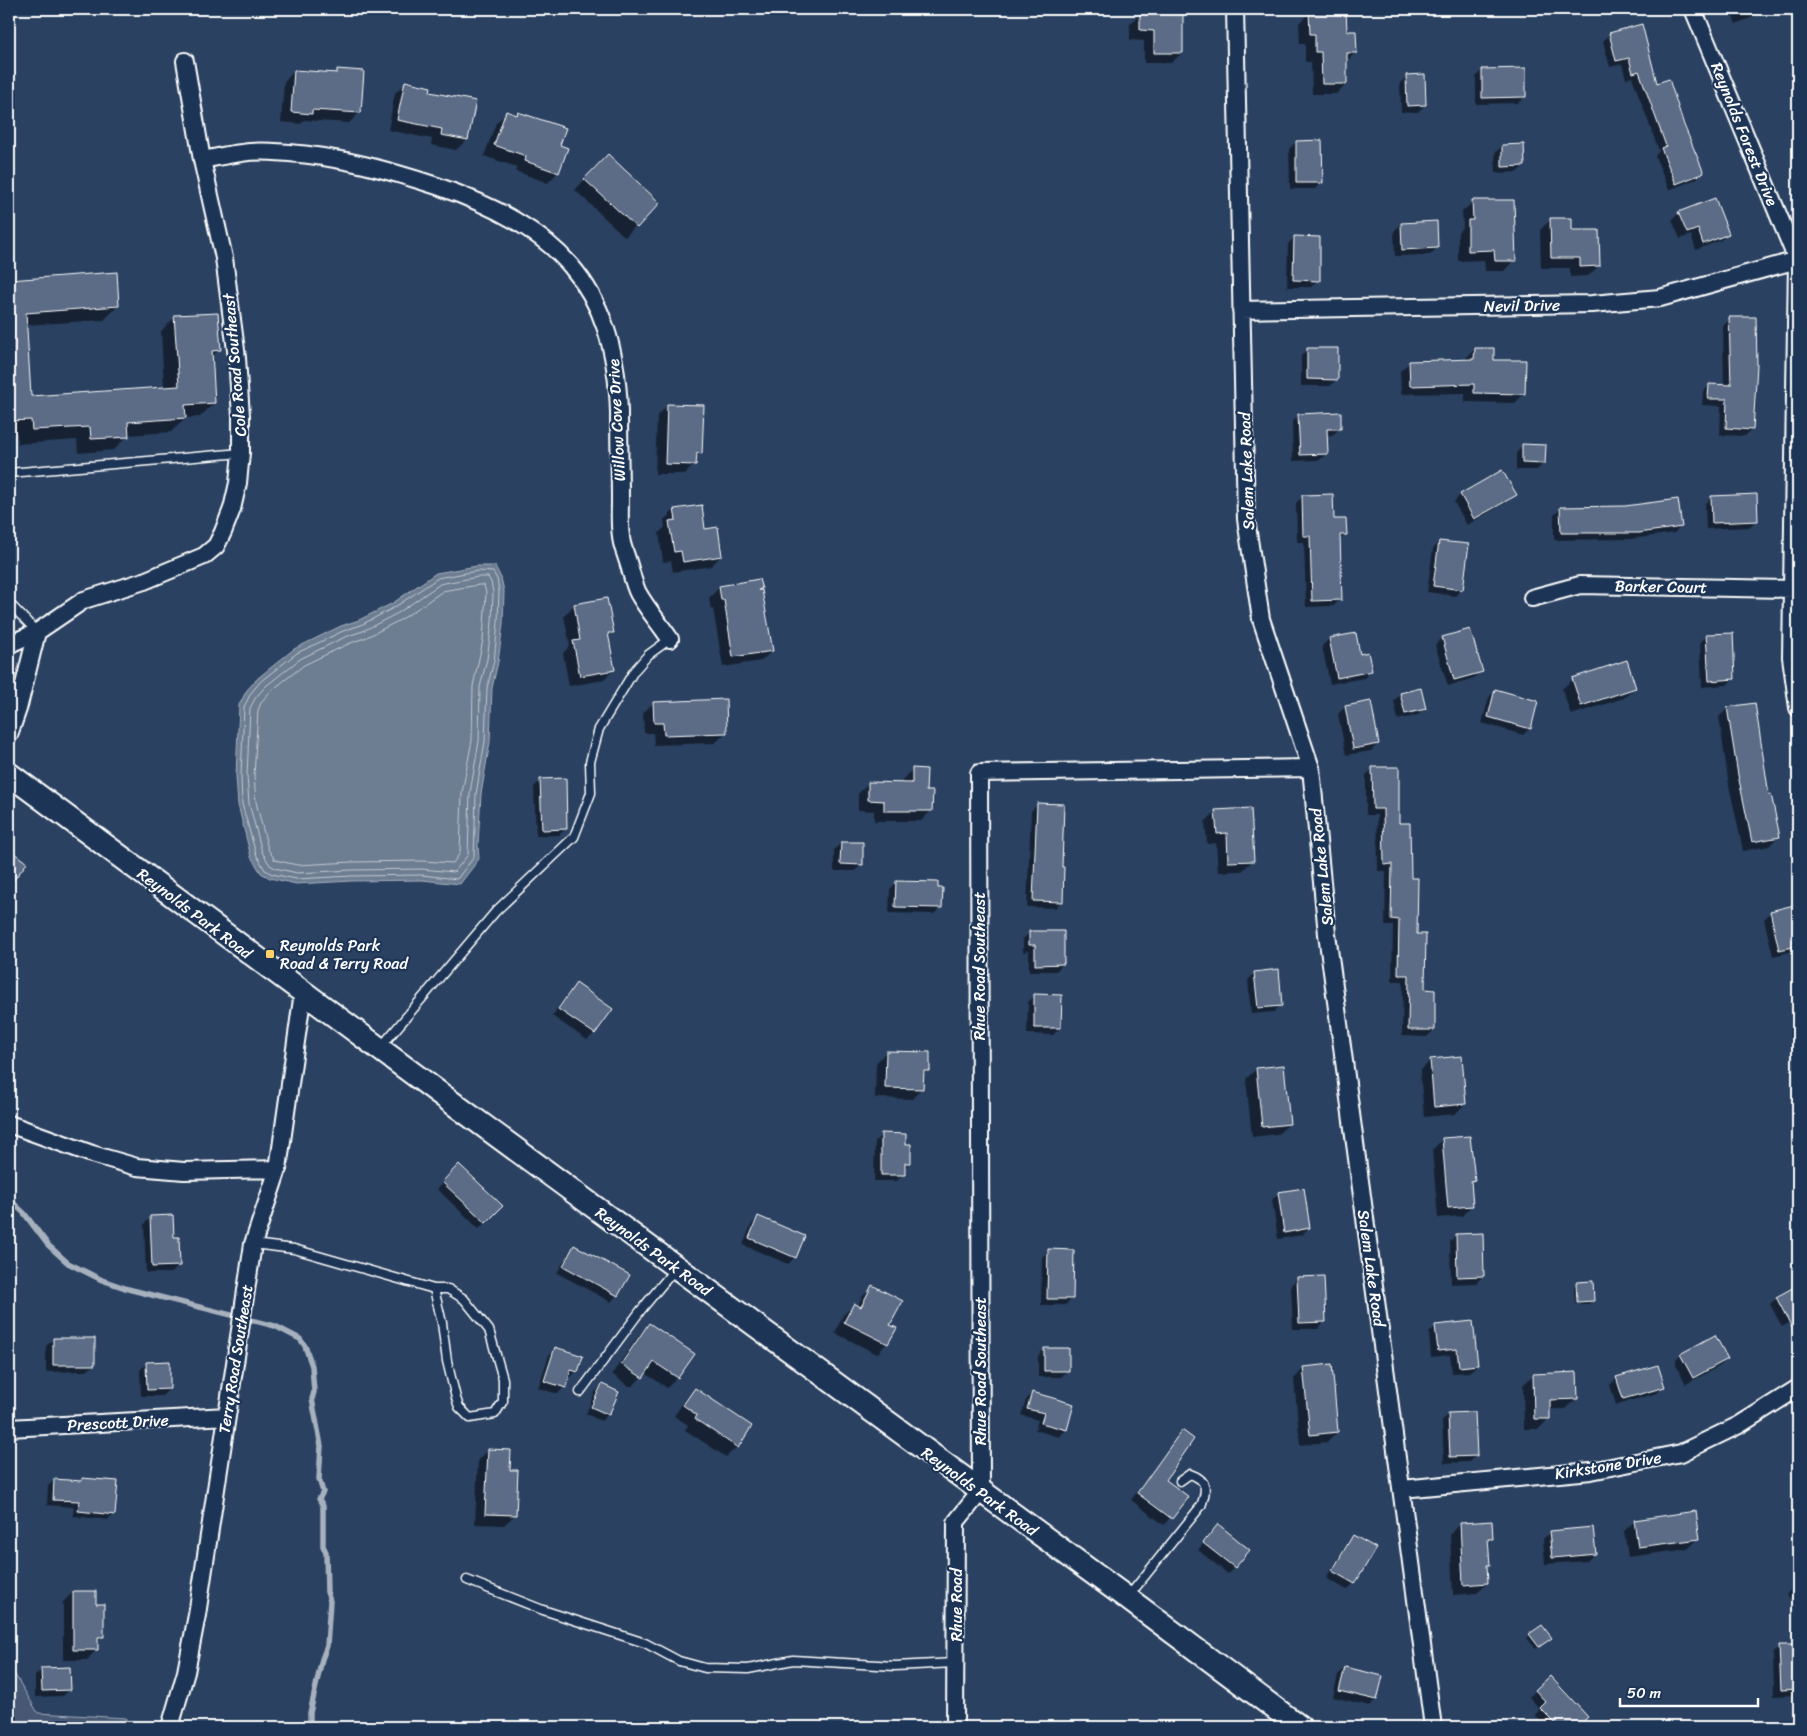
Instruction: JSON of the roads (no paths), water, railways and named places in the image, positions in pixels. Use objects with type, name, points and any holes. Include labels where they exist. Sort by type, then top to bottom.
[{"type":"main road","name":"Reynolds Park Road","points":[[9,774],[1300,1727]]},
{"type":"street","name":"Salem Lake Road","points":[[1235,9],[1246,519],[1261,618],[1311,768],[1327,934],[1433,1727]]},
{"type":"street","name":"Reynolds Forest Drive","points":[[1693,9],[1797,260],[1791,658],[1798,708]]},
{"type":"street","name":"Cole Road Southeast","points":[[9,646],[12,642],[37,632],[84,600],[180,567],[204,556],[216,546],[224,532],[232,509],[238,483],[241,453],[241,416],[237,358],[224,258],[202,160],[185,61]]},
{"type":"street","name":"Willow Cove Drive","points":[[202,160],[243,152],[277,152],[319,156],[360,163],[400,174],[494,209],[530,231],[557,251],[575,269],[589,289],[600,311],[614,360],[619,410],[620,537],[638,592],[670,639]]},
{"type":"street","name":"Nevil Drive","points":[[1241,310],[1592,304],[1660,298],[1797,260]]},
{"type":"street","name":"Barker Court","points":[[1532,598],[1580,585],[1792,589]]},
{"type":"street","points":[[9,735],[18,709],[37,632]]},
{"type":"street","name":"Rhue Road Southeast","points":[[981,1491],[979,773],[1311,768]]},
{"type":"street","name":"Terry Road Southeast","points":[[170,1727],[186,1672],[197,1614],[253,1244],[278,1169],[303,992]]},
{"type":"street","points":[[9,1124],[92,1154],[137,1167],[184,1171],[278,1169]]},
{"type":"street","name":"Kirkstone Drive","points":[[1402,1489],[1590,1471],[1681,1453],[1738,1425],[1798,1388]]},
{"type":"street","name":"Prescott Drive","points":[[9,1428],[227,1416]]},
{"type":"street","name":"Rhue Road","points":[[955,1727],[956,1522],[981,1491]]},
{"type":"lane","points":[[9,473],[241,453]]},
{"type":"lane","points":[[9,603],[37,632]]},
{"type":"lane","points":[[380,1049],[496,912],[574,837],[591,793],[590,762],[599,729],[634,671],[648,655],[670,639]]},
{"type":"lane","points":[[253,1244],[294,1249],[434,1289],[448,1288],[464,1300],[489,1330],[503,1379],[503,1401],[496,1414],[470,1418],[459,1407],[447,1361],[442,1323],[434,1289]]},
{"type":"lane","points":[[580,1392],[641,1310],[676,1267]]},
{"type":"lane","points":[[1127,1598],[1201,1506],[1205,1486],[1199,1477],[1190,1474],[1180,1481]]},
{"type":"lane","points":[[467,1580],[543,1610],[645,1643],[679,1661],[705,1668],[748,1669],[793,1660],[895,1666],[956,1662]]},
{"type":"water","points":[[477,566],[495,566],[501,578],[504,591],[503,624],[498,662],[492,688],[490,742],[481,794],[479,859],[460,884],[422,880],[296,884],[270,878],[261,873],[251,857],[238,805],[236,776],[239,705],[247,690],[258,678],[294,649],[393,603],[436,573]]},
{"type":"waterway","points":[[9,1199],[24,1213],[48,1245],[68,1263],[102,1280],[128,1289],[275,1326],[300,1339],[305,1346],[312,1366],[314,1392],[312,1399],[321,1446],[319,1479],[323,1492],[319,1499],[323,1506],[323,1546],[326,1552],[327,1592],[330,1601],[327,1646],[322,1659],[310,1713],[310,1727]]},
{"type":"place","name":"Reynolds Park Road & Terry Road","points":[[270,954]]}]
